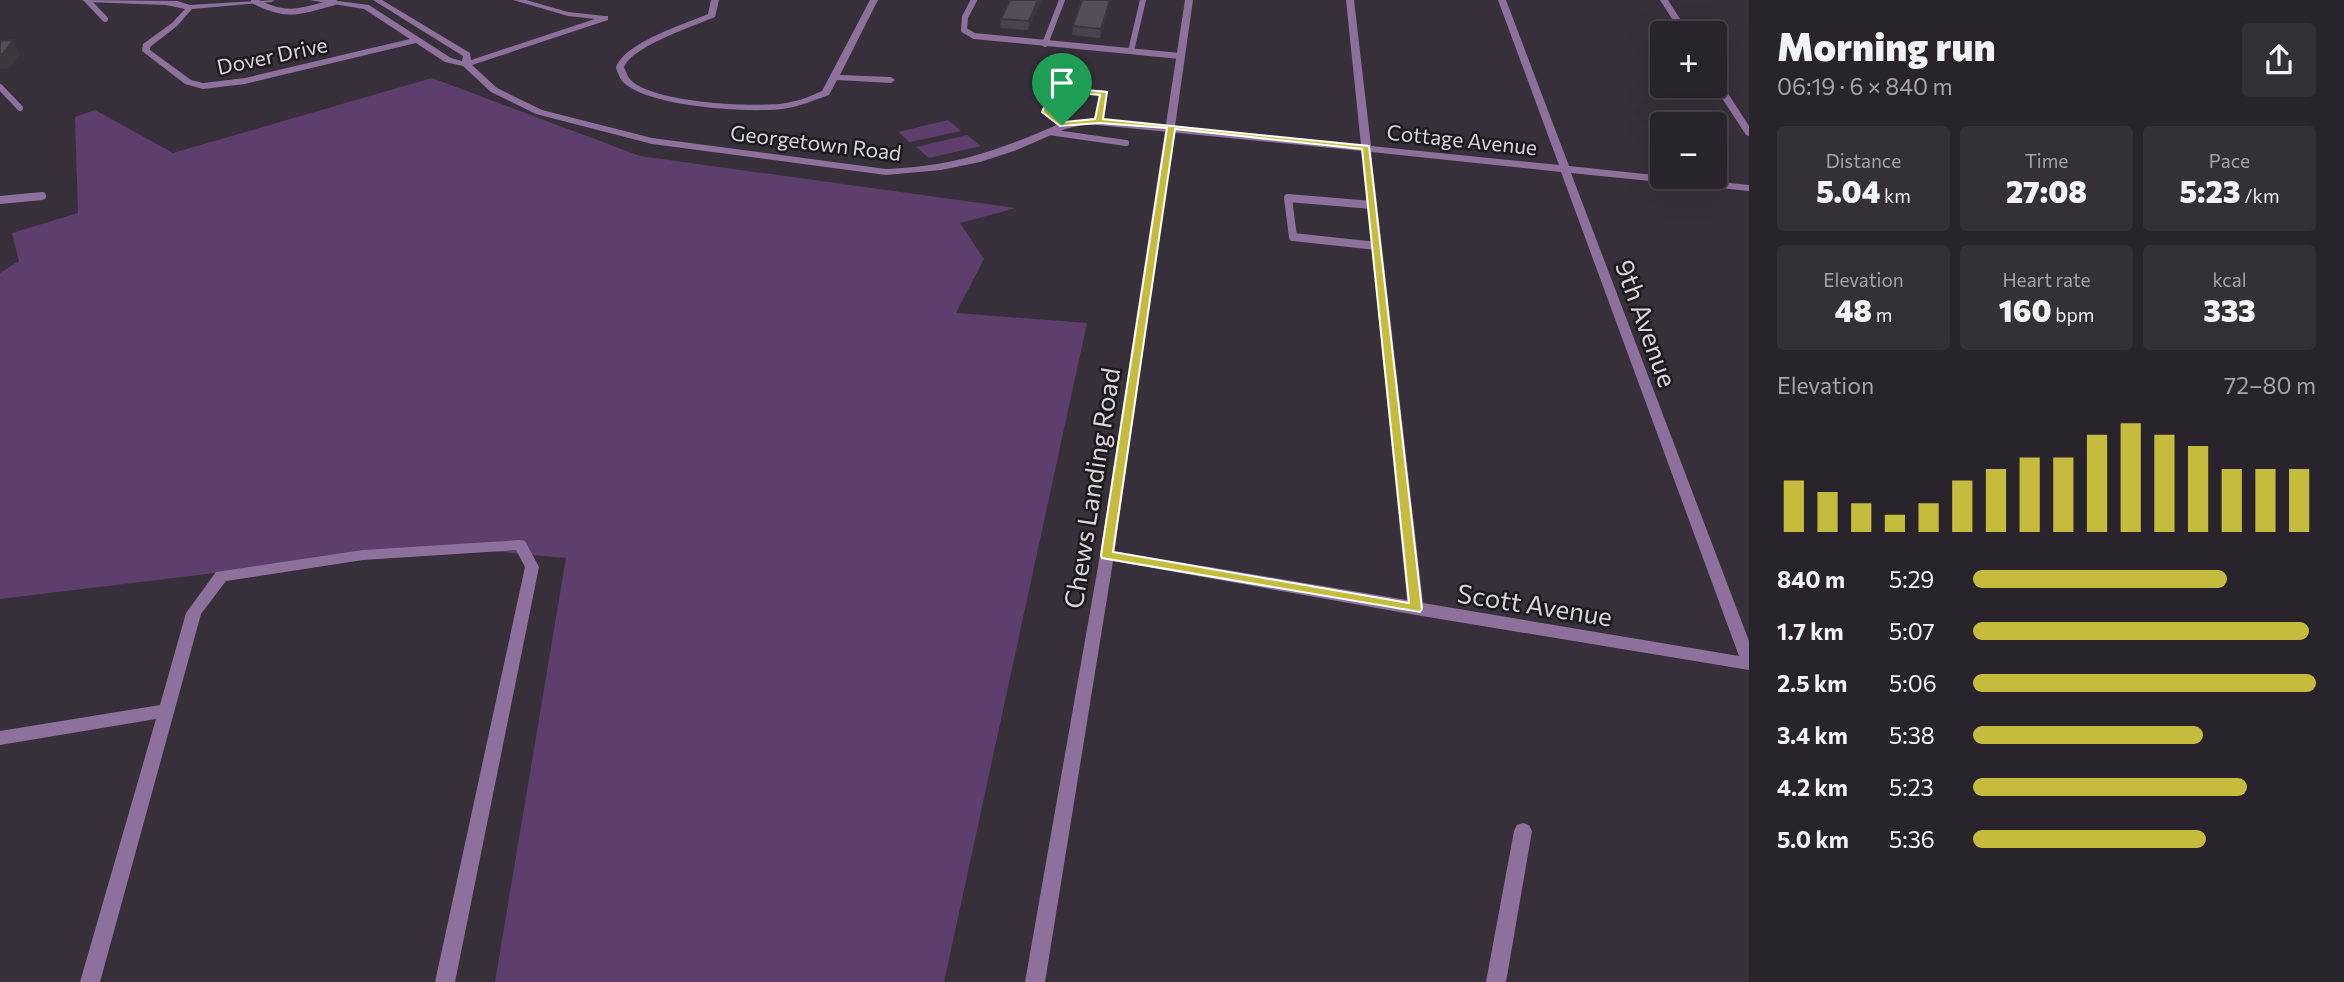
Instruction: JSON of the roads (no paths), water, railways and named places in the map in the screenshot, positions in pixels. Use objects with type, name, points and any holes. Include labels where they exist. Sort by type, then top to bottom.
[{"type":"street","points":[[87,0],[169,4],[271,0]]},
{"type":"street","name":"Georgetown Road","points":[[313,0],[366,7],[448,60],[466,64],[495,90],[519,103],[590,126],[652,141],[886,172],[915,172],[968,162],[1028,142],[1062,125],[1099,121],[1171,126]]},
{"type":"street","points":[[466,64],[605,18],[568,14],[517,0]]},
{"type":"street","points":[[715,0],[712,15],[628,54],[620,68],[626,81],[641,89],[676,99],[755,108],[785,106],[826,93],[874,0]]},
{"type":"street","name":"Chews Landing Road","points":[[1035,982],[1107,555],[1189,0]]},
{"type":"street","points":[[1350,0],[1416,609]]},
{"type":"street","name":"9th Avenue","points":[[1502,0],[1749,663]]},
{"type":"street","points":[[1664,0],[1677,21]]},
{"type":"street","points":[[366,7],[379,1]]},
{"type":"street","name":"Georgetown Road","points":[[379,1],[467,55],[466,64]]},
{"type":"street","name":"Dover Drive","points":[[191,3],[179,23],[155,37],[146,46],[146,51],[195,85],[246,81],[417,40]]},
{"type":"street","points":[[834,77],[891,80]]},
{"type":"street","points":[[1062,125],[1046,112],[1055,89],[1104,93],[1099,121]]},
{"type":"street","points":[[1727,98],[1749,133]]},
{"type":"street","name":"Cottage Avenue","points":[[1171,126],[1749,188]]},
{"type":"street","points":[[90,982],[194,613],[221,576],[363,555],[520,545],[532,568],[445,982]]},
{"type":"street","name":"Scott Avenue","points":[[1107,555],[1749,663]]},
{"type":"street","points":[[0,738],[166,711]]},
{"type":"street","points":[[1496,982],[1523,831]]},
{"type":"lane","points":[[87,0],[105,19]]},
{"type":"lane","points":[[974,0],[965,18],[964,30],[985,38],[1180,56]]},
{"type":"lane","points":[[1045,44],[1062,0]]},
{"type":"lane","points":[[1131,51],[1143,0]]},
{"type":"lane","points":[[254,1],[276,14],[286,15],[334,2]]},
{"type":"lane","points":[[0,87],[20,108]]},
{"type":"lane","points":[[1048,132],[1126,143]]},
{"type":"lane","points":[[0,201],[42,196]]},
{"type":"lane","points":[[1372,205],[1288,198],[1293,237],[1377,246]]}]
